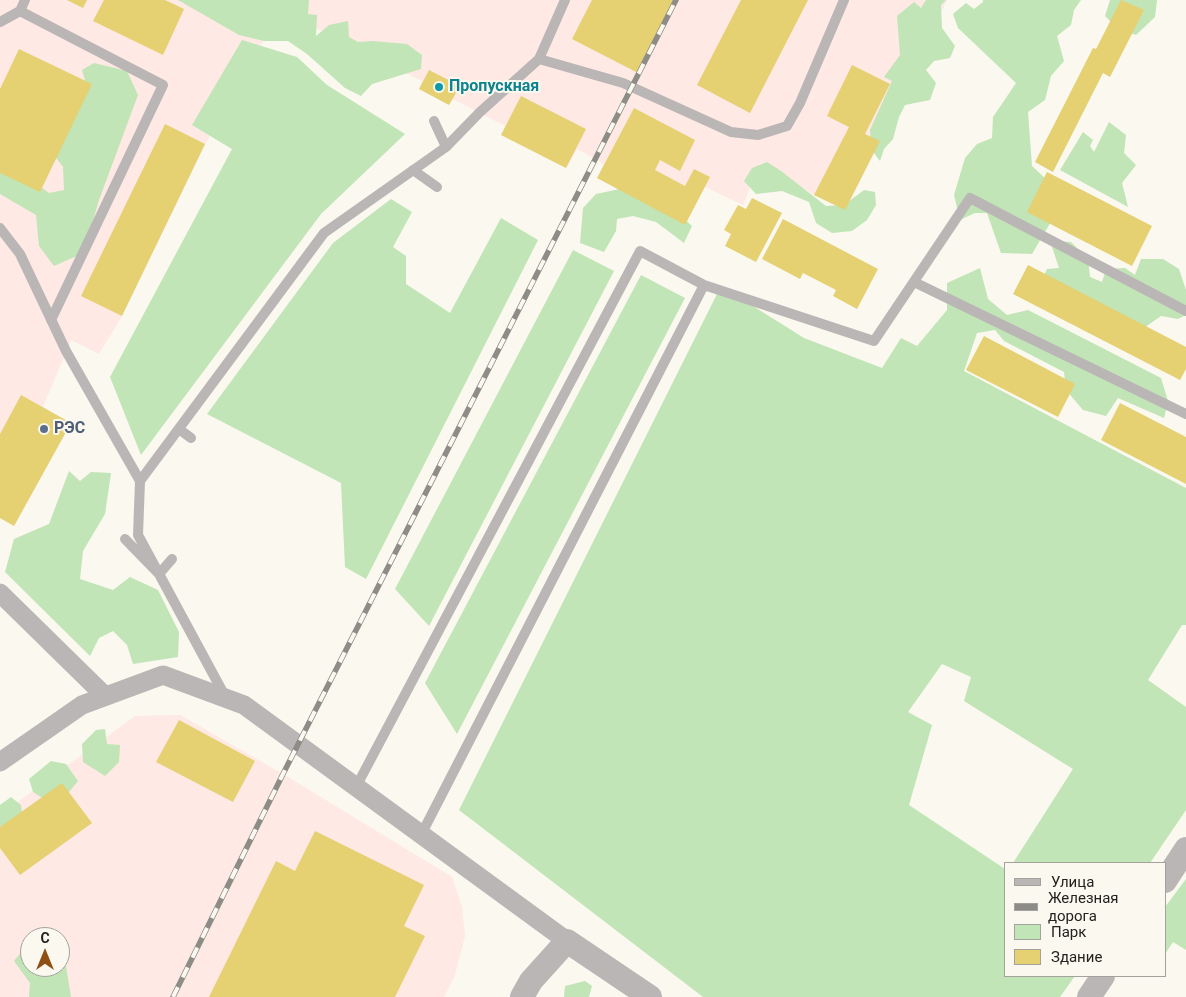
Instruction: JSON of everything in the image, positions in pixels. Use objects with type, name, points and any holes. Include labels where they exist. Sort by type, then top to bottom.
[{"type":"street","points":[[0,593],[105,696]]},
{"type":"street","points":[[0,762],[82,705],[163,675],[244,706],[567,941],[650,997]]},
{"type":"street","points":[[1166,879],[1186,849]]},
{"type":"street","points":[[522,997],[531,981],[567,941]]},
{"type":"street","points":[[1089,997],[1102,977]]},
{"type":"lane","points":[[0,22],[20,11],[25,0]]},
{"type":"lane","points":[[140,481],[324,233],[446,147],[480,112],[539,59],[565,0]]},
{"type":"lane","points":[[539,59],[623,83],[731,132],[758,136],[787,126],[800,104],[844,0]]},
{"type":"lane","points":[[20,11],[163,85],[51,320]]},
{"type":"lane","points":[[434,121],[446,147]]},
{"type":"lane","points":[[413,170],[437,187]]},
{"type":"lane","points":[[356,787],[640,251],[704,285],[874,341],[970,198],[1186,311]]},
{"type":"lane","points":[[0,228],[20,254],[66,351],[140,481],[138,535],[227,699]]},
{"type":"lane","points":[[914,282],[1186,414]]},
{"type":"lane","points":[[421,835],[704,285]]},
{"type":"lane","points":[[178,429],[191,438]]},
{"type":"lane","points":[[125,539],[159,574]]},
{"type":"lane","points":[[159,574],[172,559]]},
{"type":"shaded area","points":[[0,0],[193,0],[267,34],[205,145],[122,316],[99,354],[71,340],[43,407],[71,423],[14,526],[0,518]]},
{"type":"shaded area","points":[[260,0],[947,0],[845,210],[814,195],[760,163],[743,205],[705,187],[685,225],[597,178],[604,164],[596,159],[577,149],[566,168],[501,135],[505,126],[453,99],[449,105],[419,89],[422,81]]},
{"type":"shaded area","points":[[180,715],[283,774],[452,877],[462,907],[465,936],[455,975],[444,997],[0,997],[0,815],[135,716]]},
{"type":"green space","points":[[178,0],[309,0],[308,14],[317,15],[316,36],[329,25],[348,21],[349,37],[358,42],[372,41],[407,44],[422,55],[421,69],[372,84],[361,96],[345,88],[307,54],[288,41],[264,41],[239,35]]},
{"type":"green space","points":[[926,0],[946,0],[941,5],[942,28],[955,46],[950,58],[934,61],[926,70],[936,83],[930,100],[905,105],[899,117],[893,139],[884,149],[880,161],[871,149],[870,130],[892,81],[884,77],[900,55],[897,16],[914,2],[921,8]]},
{"type":"green space","points":[[983,0],[1081,0],[1074,10],[1071,25],[1057,36],[1064,61],[1051,76],[1045,100],[1028,112],[1032,166],[1048,181],[1052,220],[1032,254],[1001,253],[987,213],[975,213],[960,220],[954,195],[965,158],[977,144],[992,138],[993,117],[1016,83],[958,28],[953,14],[966,3],[974,9]]},
{"type":"green space","points":[[1110,0],[1157,0],[1155,17],[1136,35],[1117,28],[1105,16]]},
{"type":"green space","points":[[242,40],[297,57],[327,85],[405,134],[321,214],[141,455],[110,377],[232,149],[192,125]]},
{"type":"green space","points":[[94,63],[127,71],[138,95],[99,200],[90,231],[79,255],[54,266],[39,246],[36,215],[0,194],[0,169],[30,179],[49,193],[64,190],[63,167],[51,151],[87,87],[82,70]]},
{"type":"green space","points":[[1109,122],[1126,135],[1124,153],[1136,165],[1122,183],[1128,207],[1060,170],[1083,132],[1093,140],[1090,146],[1094,152]]},
{"type":"green space","points":[[767,162],[826,206],[844,205],[864,190],[875,192],[876,205],[867,220],[852,231],[832,233],[816,223],[809,202],[782,191],[756,194],[744,181],[752,168]]},
{"type":"green space","points":[[629,187],[676,211],[692,226],[684,243],[656,222],[633,216],[617,219],[616,231],[604,252],[580,243],[583,208],[596,194]]},
{"type":"green space","points":[[391,199],[412,212],[393,247],[406,256],[406,284],[450,313],[501,218],[538,240],[366,579],[345,567],[341,483],[207,414],[333,243]]},
{"type":"green space","points":[[1055,241],[1071,242],[1088,259],[1090,277],[1102,282],[1106,269],[1125,268],[1135,275],[1141,259],[1163,259],[1179,269],[1186,290],[1186,315],[1178,319],[1161,316],[1141,330],[1041,281],[1047,269],[1059,268],[1052,247]]},
{"type":"green space","points":[[573,250],[614,271],[429,626],[395,589]]},
{"type":"green space","points":[[980,268],[988,299],[1007,315],[1028,310],[1161,378],[1168,401],[1164,418],[1118,398],[1106,416],[1083,410],[1066,390],[1064,372],[1004,341],[995,330],[977,333],[964,371],[1186,488],[1186,625],[1182,625],[1148,680],[1186,707],[1186,810],[1151,862],[1014,862],[1073,769],[964,701],[971,677],[942,664],[908,712],[932,725],[909,805],[1004,868],[1004,977],[1074,977],[1060,997],[703,997],[459,810],[721,286],[804,338],[882,368],[901,338],[917,346],[947,310],[947,283]]},
{"type":"green space","points":[[641,275],[685,298],[457,734],[425,683]]},
{"type":"green space","points":[[69,471],[80,481],[91,472],[111,473],[105,514],[83,551],[80,579],[113,590],[130,577],[158,590],[179,632],[178,657],[133,664],[127,645],[113,631],[99,638],[90,656],[5,572],[14,539],[49,524]]},
{"type":"green space","points":[[105,729],[107,744],[120,745],[119,762],[105,776],[83,762],[82,744],[96,730]]},
{"type":"green space","points":[[51,761],[66,764],[78,781],[64,798],[52,804],[33,792],[29,779]]},
{"type":"green space","points":[[11,797],[21,805],[23,821],[8,832],[0,826],[0,805]]},
{"type":"green space","points":[[1186,879],[1186,950],[1173,942],[1166,952],[1166,906]]},
{"type":"green space","points":[[20,954],[20,969],[14,961]]},
{"type":"green space","points":[[26,977],[68,977],[71,997],[29,997],[30,983]]},
{"type":"green space","points":[[585,981],[592,986],[589,997],[564,997],[565,986]]},
{"type":"building","points":[[67,0],[87,0],[83,8]]},
{"type":"building","points":[[104,0],[165,0],[184,9],[163,55],[93,21]]},
{"type":"building","points":[[592,0],[675,0],[638,73],[572,39]]},
{"type":"building","points":[[741,0],[808,0],[750,113],[697,85]]},
{"type":"building","points":[[1121,0],[1144,10],[1110,77],[1103,73],[1053,172],[1035,162],[1093,48],[1096,49]]},
{"type":"building","points":[[19,49],[92,84],[40,192],[0,173],[0,89]]},
{"type":"building","points":[[852,65],[890,84],[865,134],[880,141],[845,210],[814,195],[849,127],[827,116]]},
{"type":"building","name":"Пропускная","points":[[429,70],[460,86],[449,105],[419,89]]},
{"type":"building","points":[[521,96],[586,129],[566,168],[501,135]]},
{"type":"building","points":[[634,108],[695,140],[680,171],[660,160],[655,170],[685,186],[694,169],[710,177],[685,225],[597,178]]},
{"type":"building","points":[[165,124],[205,144],[122,316],[81,296]]},
{"type":"building","points":[[1047,172],[1152,226],[1132,266],[1027,212]]},
{"type":"building","points":[[752,198],[782,213],[756,262],[725,246],[731,234],[724,230],[738,205],[746,209]]},
{"type":"building","points":[[783,219],[878,269],[857,309],[833,296],[836,290],[803,273],[800,279],[762,259]]},
{"type":"building","points":[[1028,265],[1186,347],[1186,369],[1180,380],[1013,294]]},
{"type":"building","points":[[984,336],[1075,384],[1058,417],[966,370]]},
{"type":"building","points":[[21,395],[71,423],[14,526],[0,518],[0,434]]},
{"type":"building","points":[[1120,403],[1186,437],[1186,484],[1101,440]]},
{"type":"building","points":[[179,720],[255,761],[233,802],[156,762]]},
{"type":"building","points":[[62,783],[92,823],[20,875],[0,848],[0,827]]},
{"type":"building","points":[[315,831],[424,885],[404,926],[425,936],[395,997],[209,997],[276,861],[295,871]]},
{"type":"railway","points":[[173,997],[283,774],[676,0]]},
{"type":"place","name":"Пропускная","points":[[439,87]]},
{"type":"place","name":"РЭС","points":[[44,429]]}]
